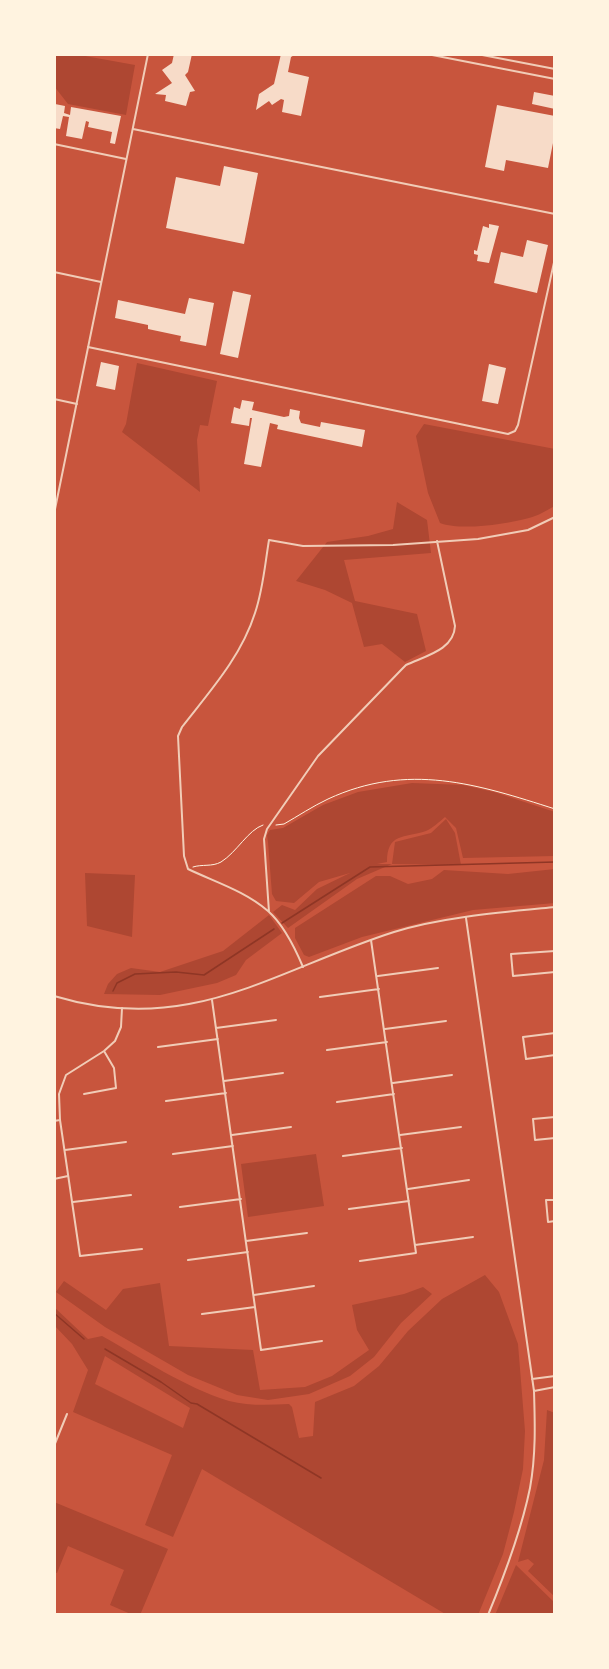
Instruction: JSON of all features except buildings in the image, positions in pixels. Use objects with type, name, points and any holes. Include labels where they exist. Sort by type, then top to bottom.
[{"type":"street","points":[[54,514],[148,54]]},
{"type":"street","points":[[427,54],[555,79]]},
{"type":"street","points":[[477,54],[555,69]]},
{"type":"street","points":[[133,129],[555,214]]},
{"type":"street","points":[[54,144],[126,159]]},
{"type":"street","points":[[88,347],[508,434],[518,425],[555,258]]},
{"type":"street","points":[[54,272],[102,282]]},
{"type":"street","points":[[54,399],[76,404]]},
{"type":"street","points":[[303,967],[293,944],[269,912],[222,884],[188,869],[184,856],[178,736],[182,727],[222,677],[250,629],[256,610],[269,540],[303,546],[437,542],[504,536],[528,530],[555,517]]},
{"type":"street","points":[[269,912],[264,839],[269,825],[318,756],[406,664],[450,642],[455,626],[437,542]]},
{"type":"street","points":[[54,996],[87,1004],[122,1008],[164,1008],[212,1000],[252,987],[371,940],[417,926],[555,907]]},
{"type":"street","points":[[466,918],[534,1390],[535,1431],[530,1488],[510,1558],[488,1615]]},
{"type":"street","points":[[360,1260],[416,1253],[386,1029],[371,940]]},
{"type":"street","points":[[555,951],[511,954],[513,976],[555,972]]},
{"type":"street","points":[[378,976],[438,968]]},
{"type":"street","points":[[320,997],[379,989]]},
{"type":"street","points":[[212,1000],[261,1350],[322,1341]]},
{"type":"street","points":[[122,1008],[119,1032],[115,1041],[104,1051],[66,1075],[58,1094],[60,1120],[80,1256],[142,1249]]},
{"type":"street","points":[[216,1028],[276,1020]]},
{"type":"street","points":[[386,1029],[446,1021]]},
{"type":"street","points":[[555,1033],[523,1037],[526,1059],[555,1055]]},
{"type":"street","points":[[158,1047],[218,1039]]},
{"type":"street","points":[[327,1050],[387,1042]]},
{"type":"street","points":[[84,1094],[116,1088],[114,1068],[104,1051]]},
{"type":"street","points":[[224,1081],[284,1073]]},
{"type":"street","points":[[393,1083],[452,1075]]},
{"type":"street","points":[[166,1101],[226,1093]]},
{"type":"street","points":[[337,1102],[394,1094]]},
{"type":"street","points":[[555,1117],[533,1119],[535,1140],[555,1138]]},
{"type":"street","points":[[54,1121],[60,1120]]},
{"type":"street","points":[[232,1135],[291,1127]]},
{"type":"street","points":[[400,1135],[461,1127]]},
{"type":"street","points":[[65,1150],[126,1142]]},
{"type":"street","points":[[173,1154],[233,1146]]},
{"type":"street","points":[[343,1156],[402,1148]]},
{"type":"street","points":[[54,1179],[68,1176]]},
{"type":"street","points":[[408,1189],[469,1180]]},
{"type":"street","points":[[73,1202],[131,1195]]},
{"type":"street","points":[[180,1207],[240,1199]]},
{"type":"street","points":[[555,1200],[546,1200],[548,1222],[555,1221]]},
{"type":"street","points":[[349,1209],[409,1201]]},
{"type":"street","points":[[246,1241],[307,1233]]},
{"type":"street","points":[[415,1245],[473,1237]]},
{"type":"street","points":[[188,1260],[248,1252]]},
{"type":"street","points":[[254,1294],[314,1286]]},
{"type":"street","points":[[202,1314],[255,1307]]},
{"type":"street","points":[[532,1379],[555,1376]]},
{"type":"street","points":[[534,1390],[555,1387]]},
{"type":"street","points":[[54,1446],[67,1414]]},
{"type":"path","points":[[188,869],[218,863],[232,854],[258,827],[284,824],[328,799],[378,784],[412,780],[473,784],[555,809]]},
{"type":"shaded area","points":[[54,54],[74,54],[135,65],[126,115],[68,104],[54,86]]},
{"type":"shaded area","points":[[137,363],[217,381],[208,426],[200,425],[197,440],[200,492],[122,432],[126,424]]},
{"type":"shaded area","points":[[424,424],[555,449],[555,506],[532,517],[497,524],[472,527],[440,523],[428,493],[416,436]]},
{"type":"shaded area","points":[[397,502],[427,520],[431,553],[344,560],[355,601],[417,614],[426,651],[405,662],[382,644],[364,647],[352,603],[325,590],[296,581],[327,542],[368,536],[393,529]]},
{"type":"shaded area","points":[[412,783],[463,785],[494,792],[555,812],[555,856],[463,858],[456,828],[445,817],[426,831],[394,841],[390,846],[387,862],[377,864],[392,864],[357,879],[288,928],[273,912],[282,905],[295,910],[317,889],[350,873],[319,882],[294,903],[276,901],[272,894],[267,835],[270,830],[283,828],[323,805],[358,792]]},
{"type":"shaded area","points":[[446,819],[455,833],[461,865],[392,864],[395,842],[431,833]]},
{"type":"shaded area","points":[[555,869],[555,903],[473,910],[362,937],[309,957],[304,955],[295,938],[295,928],[376,876],[390,876],[408,884],[432,879],[444,870],[508,874]]},
{"type":"shaded area","points":[[85,873],[135,875],[132,937],[87,926]]},
{"type":"shaded area","points":[[269,915],[282,933],[246,960],[236,975],[217,983],[160,995],[104,994],[108,984],[117,974],[131,968],[160,972],[223,951]]},
{"type":"shaded area","points":[[316,1154],[324,1206],[248,1217],[241,1164]]},
{"type":"shaded area","points":[[485,1275],[499,1292],[518,1344],[525,1431],[523,1469],[503,1554],[478,1615],[447,1615],[202,1469],[173,1537],[145,1525],[172,1455],[73,1412],[88,1370],[72,1344],[54,1325],[54,1307],[88,1339],[102,1336],[164,1372],[212,1395],[244,1404],[289,1404],[292,1407],[299,1438],[313,1436],[315,1402],[354,1386],[379,1366],[408,1331],[442,1299]],"holes":[[[105,1356],[190,1408],[183,1428],[95,1384]]]},
{"type":"shaded area","points":[[64,1281],[106,1310],[123,1289],[160,1283],[169,1346],[253,1350],[260,1390],[305,1387],[332,1376],[369,1350],[357,1330],[352,1305],[404,1294],[423,1287],[432,1294],[401,1323],[374,1357],[350,1376],[309,1394],[268,1400],[237,1395],[188,1375],[105,1327],[56,1292]]},
{"type":"shaded area","points":[[547,1410],[555,1413],[555,1597],[528,1571],[534,1564],[528,1559],[518,1562],[544,1460]]},
{"type":"shaded area","points":[[54,1502],[168,1549],[140,1615],[133,1615],[110,1605],[124,1570],[68,1546],[57,1573],[54,1572]]},
{"type":"shaded area","points":[[516,1565],[555,1603],[555,1615],[495,1615]]},
{"type":"waterway","points":[[282,923],[370,867],[555,862]]},
{"type":"waterway","points":[[113,991],[117,983],[135,974],[176,972],[204,975],[274,929]]},
{"type":"waterway","points":[[54,1313],[84,1339]]},
{"type":"waterway","points":[[105,1349],[161,1382],[191,1403],[197,1404],[321,1478]]}]
